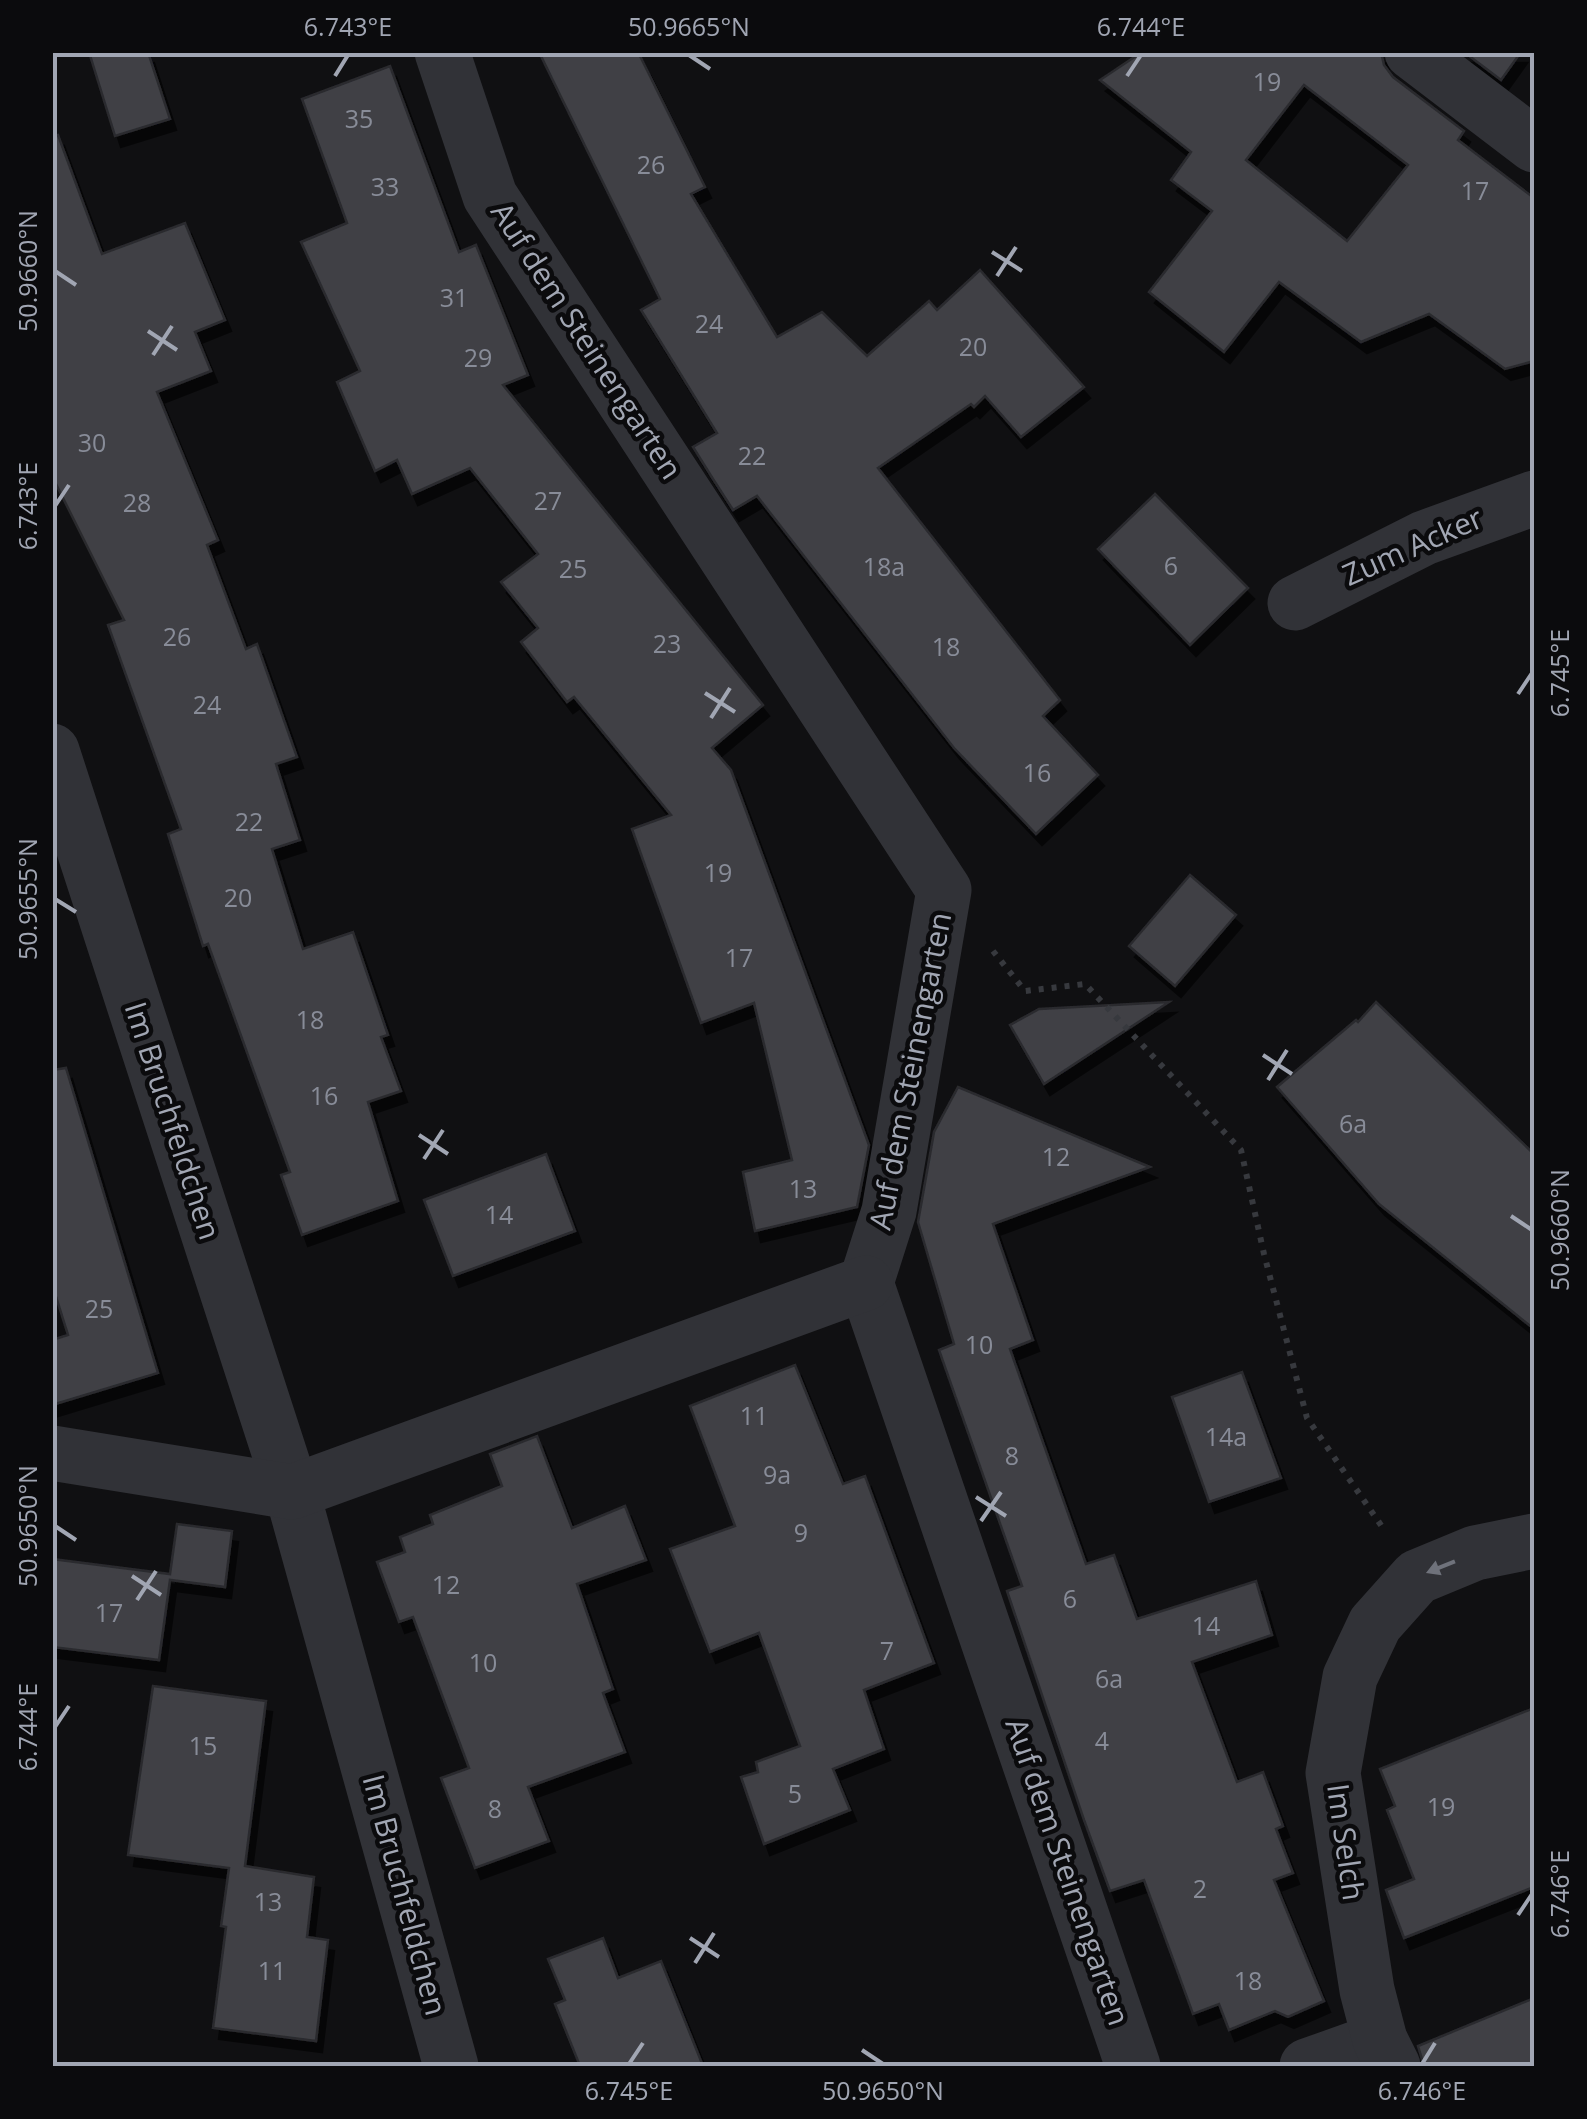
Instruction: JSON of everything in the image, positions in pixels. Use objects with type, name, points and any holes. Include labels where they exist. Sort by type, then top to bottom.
[{"type":"street","name":"Auf dem Steinengarten","points":[[442,52],[490,196],[944,890],[889,1210],[866,1283],[1133,2066]]},
{"type":"street","points":[[1412,52],[1534,145]]},
{"type":"street","name":"Zum Acker","points":[[1295,603],[1424,538],[1534,498]]},
{"type":"street","name":"Im Bruchfeldchen","points":[[52,751],[292,1492],[451,2066]]},
{"type":"street","points":[[52,1453],[292,1492],[866,1283]]},
{"type":"street","name":"Im Selch","points":[[1376,2041],[1333,1773],[1350,1677],[1374,1624],[1417,1577],[1475,1553],[1534,1540]]},
{"type":"street","points":[[1307,2066],[1376,2041]]},
{"type":"path","points":[[944,890],[1024,991],[1085,984],[1241,1150],[1307,1418],[1417,1577]]},
{"type":"building","points":[[89,52],[148,52],[170,119],[115,136]]},
{"type":"building","points":[[539,52],[638,52],[705,187],[691,194],[777,337],[822,312],[867,356],[929,301],[937,310],[980,270],[1084,387],[1021,437],[985,396],[878,468],[1060,700],[1043,716],[1098,775],[1036,834],[954,748],[757,496],[733,510],[713,479],[693,447],[717,433],[641,310],[660,299]]},
{"type":"building","points":[[1142,52],[1381,52],[1393,77],[1464,131],[1458,140],[1534,198],[1534,361],[1505,369],[1429,314],[1361,342],[1279,282],[1224,352],[1149,292],[1212,211],[1171,180],[1191,152],[1100,80]],"holes":[[[1304,85],[1408,165],[1347,241],[1246,160]]]},
{"type":"building","points":[[1464,52],[1521,52],[1501,80]]},
{"type":"building","points":[[390,66],[459,252],[476,245],[528,375],[503,385],[763,705],[712,748],[731,770],[869,1145],[857,1207],[755,1231],[743,1172],[792,1160],[754,1003],[701,1023],[632,829],[671,815],[574,697],[567,702],[521,642],[538,628],[501,582],[538,554],[470,468],[412,494],[397,460],[375,471],[337,382],[360,371],[301,242],[347,223],[302,99]]},
{"type":"building","points":[[58,135],[102,254],[185,223],[225,320],[195,332],[211,371],[157,392],[218,540],[207,545],[246,649],[257,644],[297,757],[276,764],[300,840],[272,849],[303,949],[353,932],[388,1035],[381,1037],[401,1091],[368,1102],[398,1201],[302,1235],[281,1175],[290,1172],[208,944],[203,946],[168,834],[181,829],[108,625],[124,620],[52,476],[52,136]]},
{"type":"building","points":[[1155,494],[1248,588],[1190,645],[1098,549]]},
{"type":"building","points":[[1190,875],[1236,915],[1175,986],[1129,946]]},
{"type":"building","points":[[1169,1002],[1044,1084],[1010,1025],[1039,1009]]},
{"type":"building","points":[[1376,1002],[1534,1154],[1534,1329],[1379,1204],[1277,1087],[1358,1022]]},
{"type":"building","points":[[66,1068],[158,1373],[52,1405],[52,1340],[68,1335],[52,1284],[52,1070]]},
{"type":"building","points":[[958,1087],[1150,1167],[993,1224],[1033,1340],[1010,1349],[1086,1564],[1114,1555],[1137,1619],[1256,1581],[1272,1635],[1192,1662],[1237,1782],[1263,1772],[1283,1826],[1276,1829],[1293,1873],[1274,1880],[1324,2001],[1288,2017],[1275,2011],[1229,2030],[1219,2004],[1193,2014],[1144,1880],[1110,1891],[1084,1820],[1007,1591],[1022,1586],[939,1350],[954,1344],[918,1222],[934,1132]]},
{"type":"building","points":[[546,1154],[575,1231],[453,1276],[424,1200]]},
{"type":"building","points":[[795,1365],[843,1484],[865,1476],[934,1663],[864,1690],[884,1749],[833,1769],[850,1810],[764,1844],[741,1777],[758,1772],[756,1762],[800,1746],[759,1633],[710,1652],[670,1549],[735,1526],[690,1406]]},
{"type":"building","points":[[1242,1372],[1281,1478],[1209,1502],[1172,1397]]},
{"type":"building","points":[[537,1436],[572,1528],[625,1506],[646,1560],[577,1584],[613,1689],[603,1693],[625,1752],[528,1787],[549,1841],[475,1868],[441,1778],[469,1768],[413,1617],[399,1622],[377,1562],[405,1552],[400,1537],[433,1524],[430,1515],[502,1486],[490,1454]]},
{"type":"building","points":[[177,1524],[232,1531],[225,1587],[170,1580],[159,1660],[52,1647],[52,1559],[170,1574]]},
{"type":"building","points":[[153,1686],[266,1701],[245,1866],[314,1877],[307,1937],[328,1940],[316,2041],[213,2028],[229,1868],[128,1855]]},
{"type":"building","points":[[1534,1708],[1534,1887],[1404,1938],[1386,1890],[1414,1879],[1387,1810],[1395,1806],[1380,1769]]},
{"type":"building","points":[[603,1938],[618,1978],[661,1961],[703,2066],[580,2066],[555,2004],[565,2000],[548,1959]]},
{"type":"building","points":[[1534,1998],[1534,2066],[1424,2066],[1418,2046]]}]
